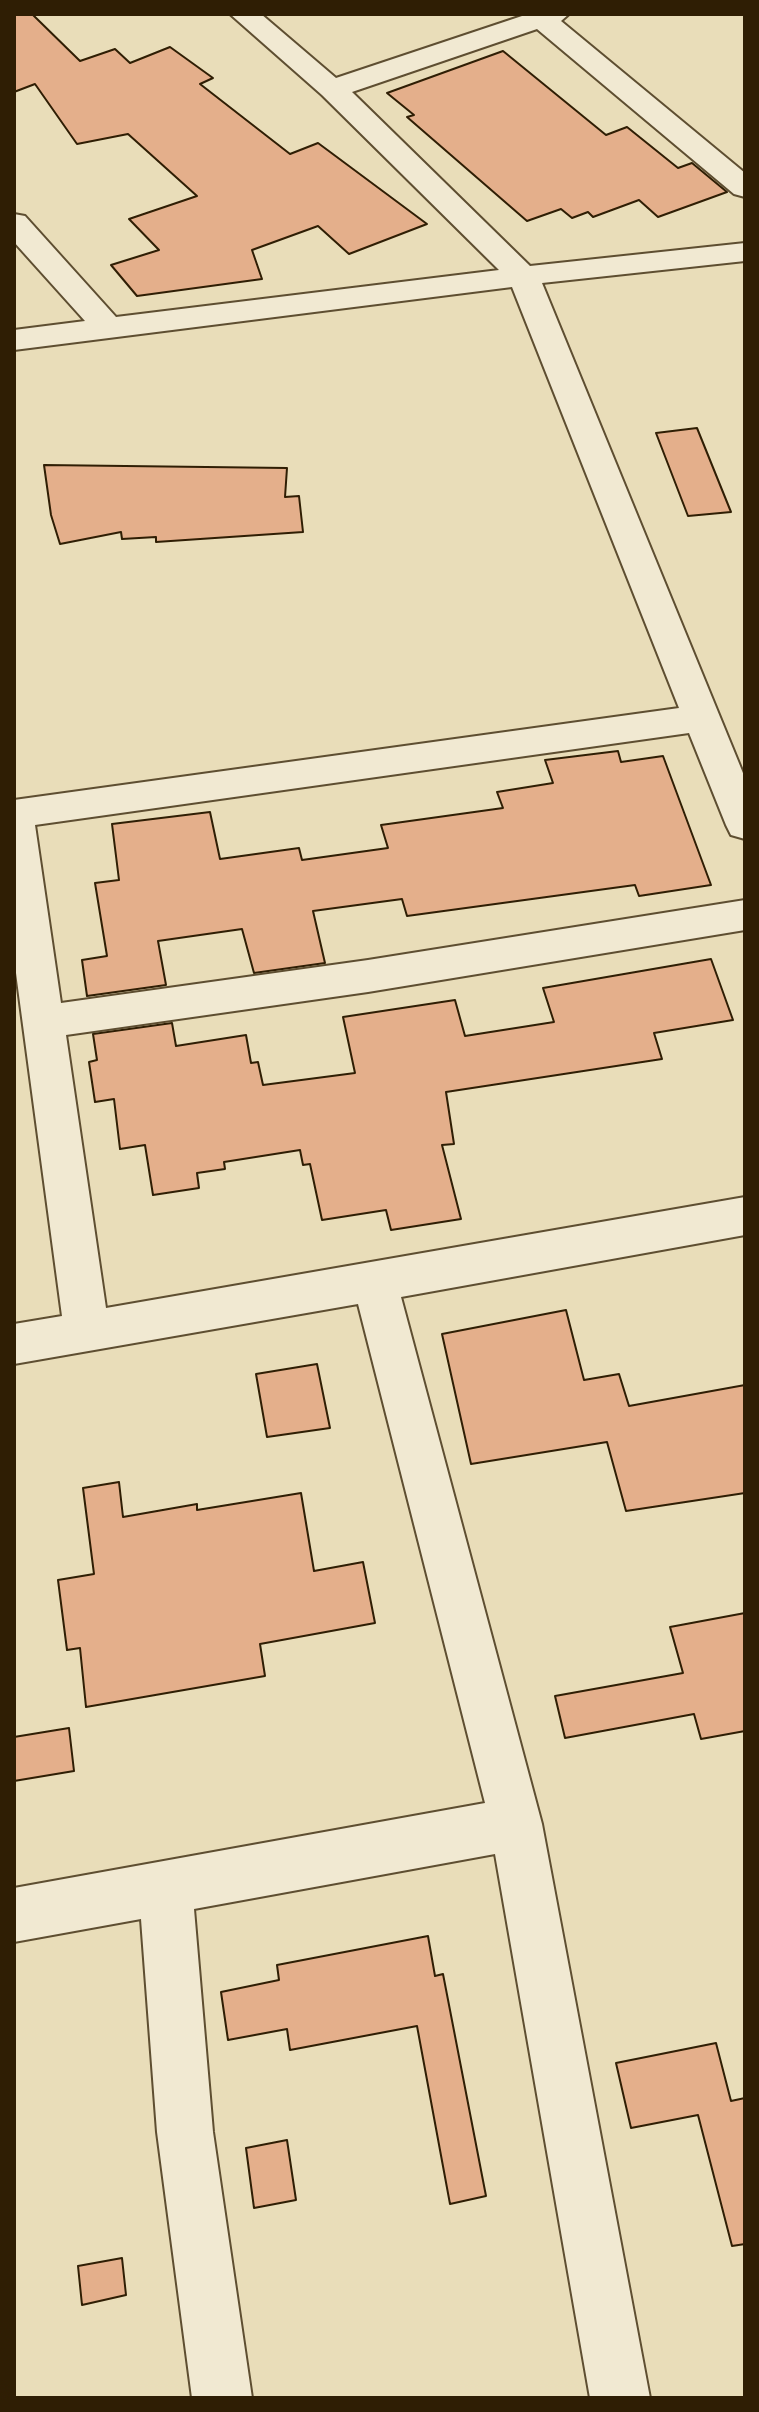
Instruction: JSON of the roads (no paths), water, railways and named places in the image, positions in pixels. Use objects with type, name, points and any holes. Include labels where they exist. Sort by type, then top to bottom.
[{"type":"street","points":[[244,14],[332,89],[523,276],[575,398],[701,718],[741,807]]},
{"type":"street","points":[[332,89],[548,16],[745,188]]},
{"type":"street","points":[[14,223],[108,328]]},
{"type":"street","points":[[14,340],[523,276],[745,252]]},
{"type":"street","points":[[87,1332],[14,814],[701,718]]},
{"type":"street","points":[[44,1022],[368,976],[745,915]]},
{"type":"street","points":[[14,1344],[745,1216]]},
{"type":"street","points":[[375,1283],[516,1824],[620,2398]]},
{"type":"street","points":[[14,1915],[516,1824]]},
{"type":"street","points":[[165,1887],[185,2132],[222,2398]]}]
